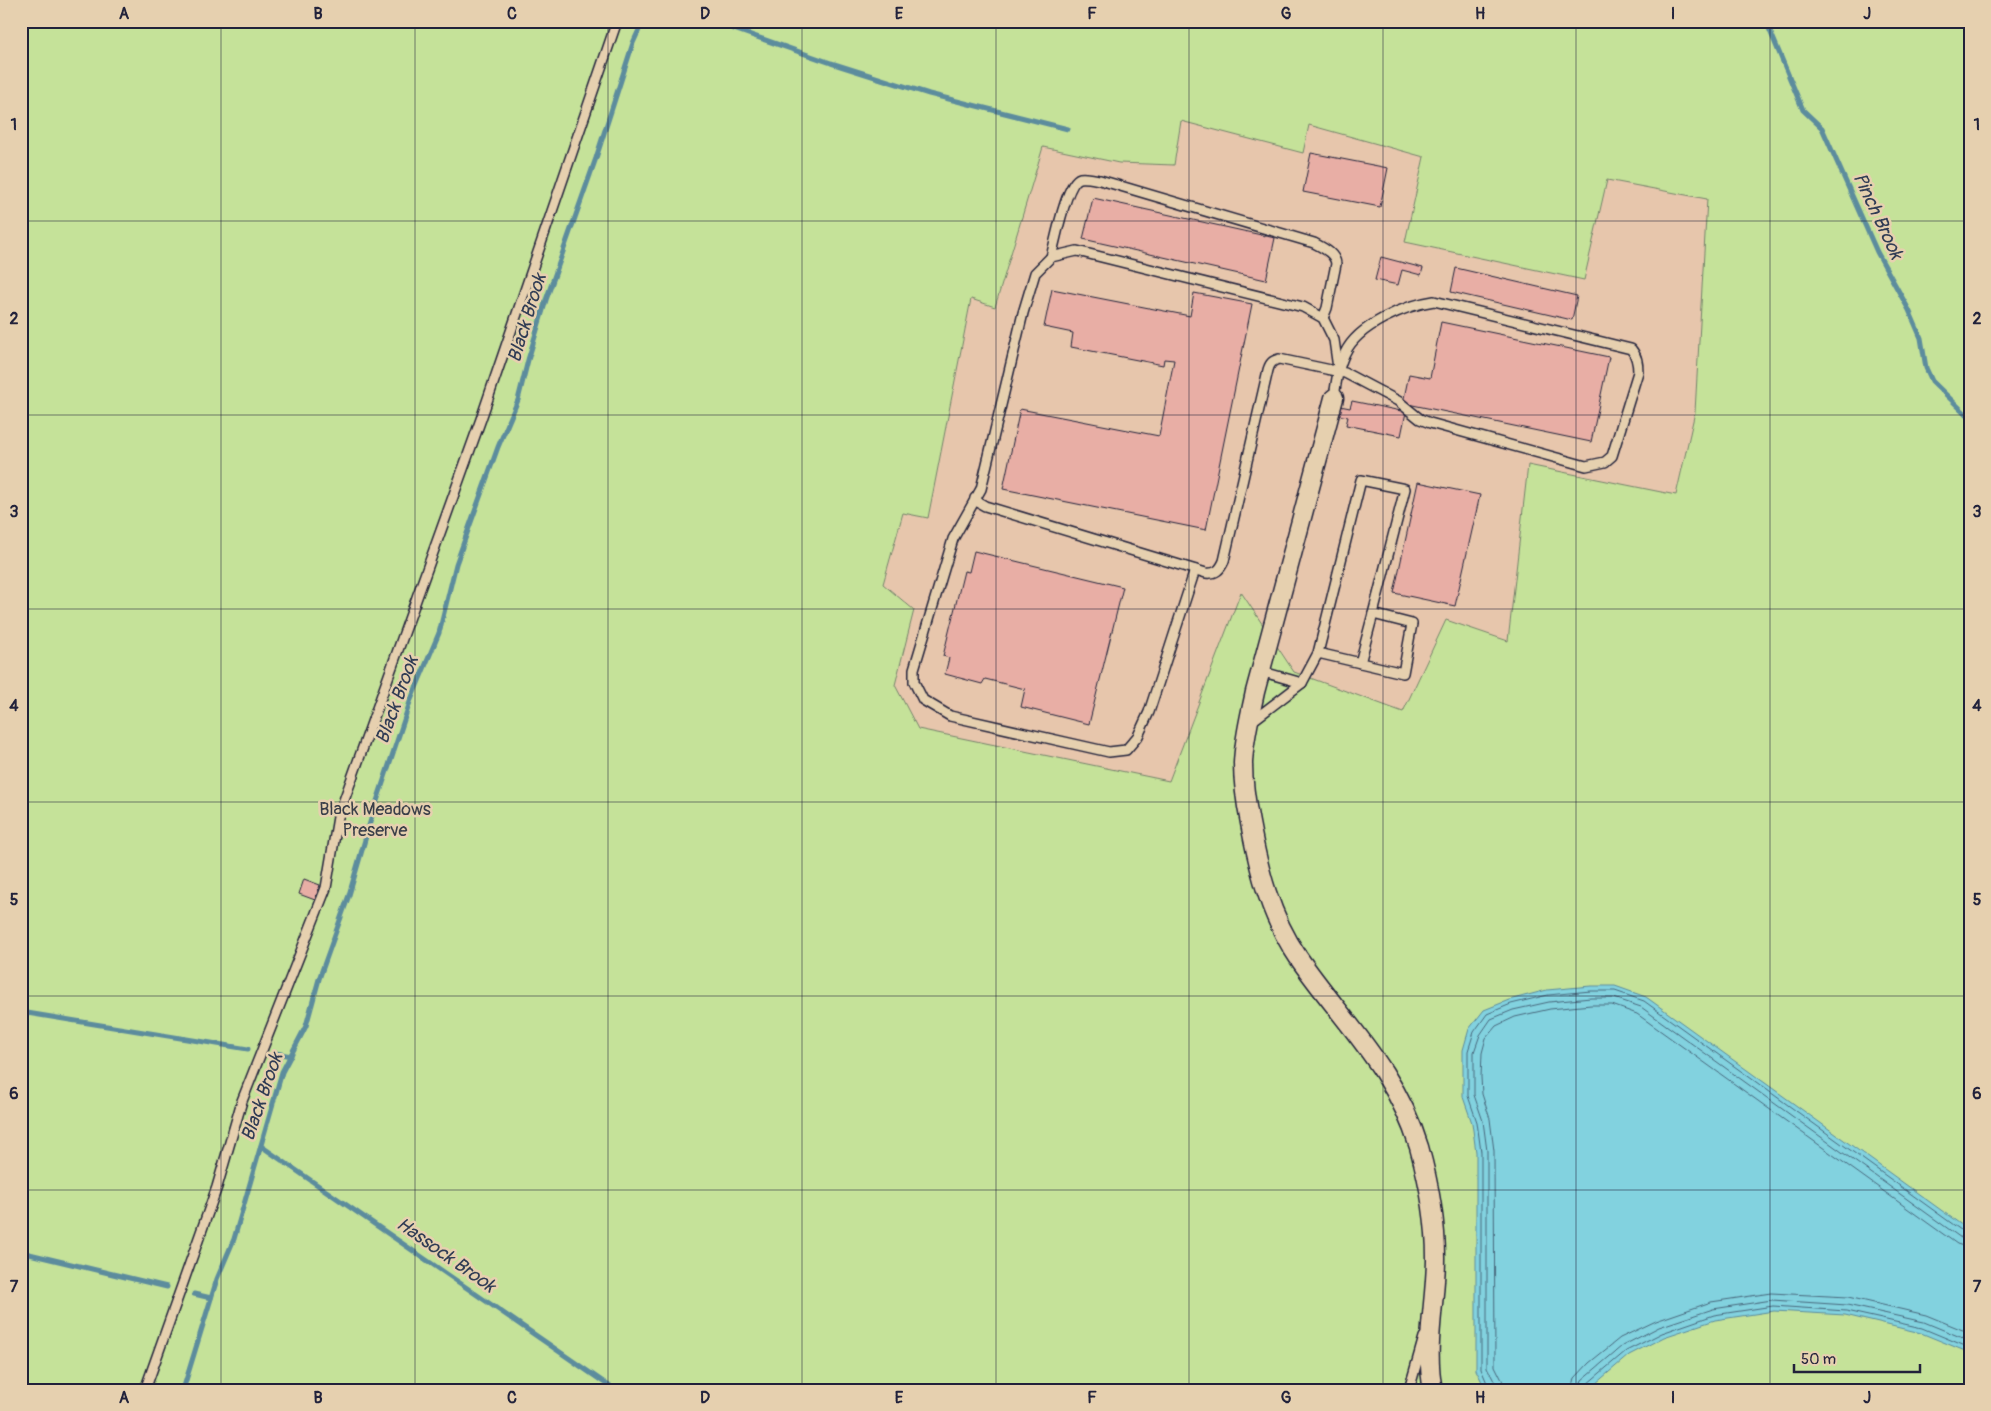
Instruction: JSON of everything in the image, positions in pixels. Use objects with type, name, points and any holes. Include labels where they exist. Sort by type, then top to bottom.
[{"type":"street","points":[[1334,398],[1260,671],[1248,724],[1243,763],[1244,790],[1256,858],[1265,891],[1278,923],[1298,956],[1370,1049],[1406,1112],[1418,1145],[1427,1178],[1434,1216],[1436,1258],[1430,1357],[1433,1390]]},
{"type":"lane","points":[[145,1390],[217,1186],[242,1102],[326,888],[338,817],[481,419],[616,21]]},
{"type":"lane","points":[[1195,570],[1149,712],[1138,736],[1126,750],[1109,752],[950,716],[923,700],[914,682],[914,669],[953,539],[981,489],[1023,313],[1035,273],[1051,257],[1068,193],[1073,182],[1080,178],[1100,180],[1314,243],[1329,252],[1336,259],[1327,308],[1323,318]]},
{"type":"lane","points":[[1051,257],[1077,252],[1304,307],[1323,318],[1334,340],[1338,370]]},
{"type":"lane","points":[[975,498],[985,506],[1213,574],[1220,569],[1224,561],[1270,363],[1279,359],[1338,370],[1398,401],[1420,419],[1430,423],[1586,466],[1605,462],[1612,456],[1638,372],[1638,361],[1630,349],[1434,301],[1421,303],[1397,312],[1363,332],[1346,351],[1338,370],[1334,398]]},
{"type":"lane","points":[[1248,724],[1302,683],[1318,652],[1361,480],[1404,489],[1360,662]]},
{"type":"lane","points":[[1318,652],[1403,673],[1412,624],[1373,614]]},
{"type":"lane","points":[[1260,671],[1302,683]]},
{"type":"lane","points":[[1409,1390],[1433,1305]]},
{"type":"shaded area","points":[[1181,120],[1302,153],[1308,125],[1424,157],[1405,242],[1584,280],[1607,180],[1707,199],[1695,412],[1676,495],[1528,466],[1508,641],[1446,620],[1403,712],[1294,672],[1242,593],[1169,781],[918,729],[895,685],[914,610],[883,584],[904,513],[928,517],[971,298],[996,307],[1043,147],[1119,163],[1174,165]]},
{"type":"green space","name":"Black Meadows Preserve","points":[[21,21],[1970,21],[1970,1390],[21,1390]],"holes":[[[1181,121],[1303,153],[1309,125],[1424,157],[1405,242],[1584,280],[1607,180],[1707,199],[1695,412],[1676,495],[1528,465],[1508,641],[1446,620],[1403,712],[1294,672],[1241,592],[1169,781],[918,729],[895,685],[914,610],[883,584],[903,513],[928,518],[971,299],[995,307],[1043,147],[1119,163],[1174,165]]]},
{"type":"water","points":[[1615,986],[1646,997],[1970,1231],[1970,1353],[1921,1333],[1845,1315],[1774,1311],[1715,1320],[1664,1337],[1629,1355],[1588,1390],[1486,1390],[1476,1370],[1476,1152],[1472,1123],[1463,1097],[1463,1050],[1469,1029],[1484,1010],[1509,1000],[1547,990]]},
{"type":"building","points":[[1311,153],[1388,168],[1380,207],[1303,192]]},
{"type":"building","points":[[1093,198],[1275,238],[1266,280],[1083,239]]},
{"type":"building","points":[[1381,257],[1423,268],[1421,275],[1402,270],[1398,285],[1375,280]]},
{"type":"building","points":[[1456,268],[1577,296],[1572,320],[1451,292]]},
{"type":"building","points":[[1052,289],[1190,316],[1194,293],[1252,304],[1206,530],[1003,489],[1020,409],[1159,436],[1174,360],[1164,359],[1163,365],[1071,347],[1073,333],[1044,327]]},
{"type":"building","points":[[1441,322],[1609,357],[1591,442],[1403,403],[1409,374],[1430,378]]},
{"type":"building","points":[[1352,401],[1406,412],[1401,436],[1346,425],[1348,417],[1338,415],[1340,406],[1350,408]]},
{"type":"building","points":[[1418,482],[1480,495],[1455,606],[1394,593]]},
{"type":"building","points":[[974,551],[1123,587],[1089,724],[1021,707],[1025,689],[985,679],[982,684],[945,674],[949,658],[943,656],[964,571],[969,572]]},
{"type":"building","points":[[304,879],[320,885],[315,900],[299,894]]},
{"type":"waterway","name":"Black Brook","points":[[183,1390],[217,1279],[234,1239],[282,1072],[306,1026],[319,979],[349,895],[371,819],[410,702],[439,633],[456,564],[498,447],[518,400],[546,300],[596,158],[633,43],[643,21]]},
{"type":"waterway","points":[[711,21],[831,63],[929,94],[1068,129]]},
{"type":"waterway","name":"Pinch Brook","points":[[1766,21],[1803,110],[1822,128],[1877,252],[1909,310],[1921,338],[1926,368],[1932,381],[1970,418]]},
{"type":"waterway","points":[[21,1012],[248,1049]]},
{"type":"waterway","points":[[276,1053],[291,1056]]},
{"type":"waterway","name":"Hassock Brook","points":[[261,1146],[615,1390]]},
{"type":"waterway","points":[[21,1252],[167,1287]]},
{"type":"waterway","points":[[194,1294],[211,1298]]}]
